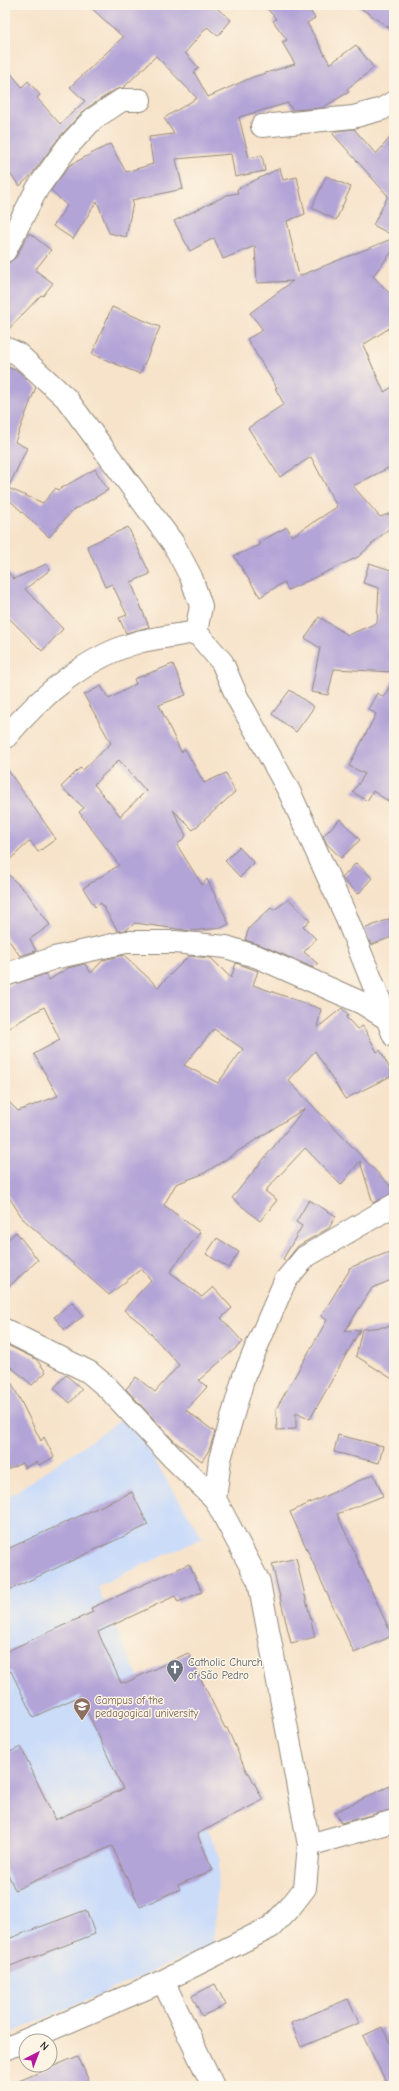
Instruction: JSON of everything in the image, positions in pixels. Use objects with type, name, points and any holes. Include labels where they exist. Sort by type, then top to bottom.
[{"type":"street","points":[[5,251],[37,189],[68,146],[93,119],[122,100],[140,100]]},
{"type":"street","points":[[262,126],[353,117],[382,109],[394,102]]},
{"type":"street","points":[[5,348],[18,354],[66,398],[173,543],[191,577],[201,606],[196,632]]},
{"type":"street","points":[[5,738],[38,702],[90,662],[116,650],[143,641],[196,632]]},
{"type":"street","points":[[196,632],[222,662],[237,697],[288,791],[345,914],[390,1027]]},
{"type":"street","points":[[5,975],[54,958],[126,942],[175,942],[226,947],[258,957],[362,1003],[390,1027]]},
{"type":"street","points":[[215,1499],[220,1459],[244,1376],[285,1281],[305,1257],[394,1205]]},
{"type":"street","points":[[5,1330],[89,1372],[104,1384],[173,1458],[215,1499],[259,1582],[309,1845],[305,1888],[291,1906],[271,1927],[163,1981],[5,2049]]},
{"type":"street","points":[[309,1845],[394,1821]]},
{"type":"street","points":[[163,1981],[213,2086]]},
{"type":"shaded area","name":"Campus of the pedagogical university","points":[[127,1416],[203,1538],[97,1586],[220,1857],[213,1945],[9,2034],[5,2030],[5,1499]]},
{"type":"building","points":[[88,5],[213,5],[231,20],[218,36],[207,27],[185,53],[199,68],[194,72],[208,97],[253,77],[295,64],[282,42],[287,40],[273,21],[276,19],[264,5],[306,5],[315,18],[307,23],[330,64],[356,45],[374,68],[347,89],[349,92],[322,108],[292,110],[288,103],[239,117],[249,158],[262,155],[265,171],[235,177],[231,154],[176,159],[183,189],[132,200],[133,203],[126,237],[109,233],[97,201],[73,239],[53,226],[67,206],[51,190],[70,165],[110,144],[126,172],[153,164],[149,137],[174,134],[164,118],[197,98],[156,56],[123,88],[115,90],[84,110],[58,139],[32,174],[20,186],[5,168],[5,66],[22,87],[28,81],[40,95],[37,98],[60,124],[85,101],[70,87],[123,37]]},
{"type":"building","points":[[356,5],[394,5],[394,31]]},
{"type":"building","points":[[354,129],[376,154],[394,133],[394,236],[373,225],[388,196],[333,134],[336,131]]},
{"type":"building","points":[[280,168],[283,180],[297,177],[305,214],[287,221],[299,276],[394,238],[394,249],[373,276],[394,298],[394,325],[363,345],[384,392],[394,386],[394,465],[353,486],[380,517],[394,512],[394,524],[358,557],[288,590],[284,582],[260,597],[234,556],[260,545],[259,542],[287,527],[292,536],[337,507],[311,457],[280,477],[248,428],[284,404],[275,388],[277,388],[247,339],[263,330],[250,313],[293,281],[257,283],[255,246],[223,259],[214,238],[190,251],[174,221],[227,195],[238,193],[237,189]]},
{"type":"building","points":[[326,176],[351,187],[336,220],[312,208]]},
{"type":"building","points":[[29,233],[51,250],[35,270],[53,283],[43,296],[41,295],[5,333],[5,265],[16,257]]},
{"type":"building","points":[[112,307],[160,327],[140,374],[92,354]]},
{"type":"building","points":[[5,366],[18,371],[36,387],[15,442],[27,448],[8,488],[43,503],[56,488],[58,490],[95,469],[108,490],[72,511],[49,537],[5,496]]},
{"type":"building","points":[[128,527],[150,574],[131,582],[149,627],[126,633],[119,618],[127,615],[112,584],[105,587],[87,546]]},
{"type":"building","points":[[369,563],[394,571],[394,672],[334,669],[328,695],[311,692],[320,648],[305,638],[319,617],[348,635],[377,623],[379,588],[363,583]]},
{"type":"building","points":[[46,564],[50,570],[25,589],[63,629],[42,651],[5,614],[5,569],[14,579]]},
{"type":"building","points":[[173,664],[186,695],[159,705],[181,752],[185,749],[204,783],[226,773],[235,792],[193,830],[173,810],[186,836],[177,845],[202,885],[207,879],[229,924],[221,928],[192,931],[135,923],[126,930],[118,931],[101,903],[95,907],[83,888],[119,865],[79,812],[84,808],[61,787],[80,768],[83,770],[111,743],[84,695],[101,686],[109,699],[136,684],[134,679]],"holes":[[[119,760],[146,791],[120,816],[94,784]]]},
{"type":"building","points":[[394,678],[394,805],[373,791],[367,801],[353,792],[365,774],[349,766],[376,714],[368,709],[377,693],[384,697]]},
{"type":"building","points":[[290,690],[314,707],[296,732],[272,714]]},
{"type":"building","points":[[5,766],[56,839],[38,852],[30,841],[5,864]]},
{"type":"building","points":[[340,819],[360,840],[341,858],[327,844],[323,836]]},
{"type":"building","points":[[239,847],[254,863],[240,877],[225,861]]},
{"type":"building","points":[[356,863],[372,878],[358,894],[342,878]]},
{"type":"building","points":[[5,871],[28,894],[50,925],[30,939],[36,951],[20,956],[5,935]]},
{"type":"building","points":[[289,899],[310,921],[303,926],[316,939],[304,952],[318,964],[314,968],[263,946],[245,940],[249,928],[271,908],[274,910]]},
{"type":"building","points":[[394,917],[394,936],[371,945],[364,929]]},
{"type":"building","points":[[124,955],[158,987],[189,956],[211,958],[231,978],[236,963],[258,971],[253,985],[321,1009],[317,1028],[342,1008],[348,1015],[346,1018],[357,1029],[363,1026],[377,1052],[380,1050],[393,1075],[345,1099],[315,1051],[288,1080],[394,1190],[394,1193],[373,1203],[360,1161],[341,1185],[305,1148],[265,1191],[277,1200],[260,1221],[232,1198],[305,1108],[203,1174],[176,1184],[164,1205],[200,1232],[170,1272],[202,1297],[213,1287],[232,1308],[221,1318],[243,1342],[199,1380],[207,1387],[186,1410],[215,1432],[209,1450],[202,1461],[175,1442],[126,1389],[136,1377],[155,1392],[179,1365],[143,1325],[124,1310],[151,1280],[141,1269],[109,1295],[23,1219],[5,1191],[5,1098],[18,1111],[58,1096],[34,1054],[60,1040],[44,1007],[5,1030],[5,987],[46,974],[49,980],[68,968],[85,964],[91,973],[103,960]],"holes":[[[214,1029],[243,1049],[218,1083],[184,1065]]]},
{"type":"building","points":[[309,1200],[336,1216],[329,1228],[298,1246],[286,1261],[283,1259],[302,1226],[296,1222]]},
{"type":"building","points":[[16,1232],[38,1260],[5,1290],[5,1242]]},
{"type":"building","points":[[217,1238],[239,1252],[229,1268],[206,1254]]},
{"type":"building","points":[[394,1250],[394,1279],[372,1288],[345,1331],[360,1330],[310,1419],[296,1412],[296,1429],[277,1430],[276,1409],[327,1320],[321,1316],[349,1271],[349,1268]]},
{"type":"building","points":[[72,1302],[83,1316],[65,1330],[54,1317]]},
{"type":"building","points":[[394,1326],[394,1380],[356,1356],[362,1329]]},
{"type":"building","points":[[5,1344],[36,1359],[46,1372],[32,1385],[5,1362]]},
{"type":"building","points":[[5,1370],[41,1441],[44,1437],[54,1457],[39,1465],[37,1462],[24,1468],[22,1463],[5,1471]]},
{"type":"building","points":[[66,1375],[82,1389],[70,1403],[54,1388]]},
{"type":"building","points":[[338,1435],[383,1446],[379,1463],[334,1452]]},
{"type":"building","points":[[374,1474],[383,1496],[337,1514],[392,1636],[354,1653],[290,1512]]},
{"type":"building","points":[[132,1492],[148,1525],[5,1592],[5,1550]]},
{"type":"building","points":[[296,1558],[315,1637],[291,1643],[272,1564]]},
{"type":"building","points":[[189,1564],[202,1592],[178,1602],[175,1596],[98,1632],[121,1683],[125,1683],[188,1653],[225,1728],[227,1728],[247,1773],[249,1773],[263,1800],[197,1834],[213,1870],[178,1885],[180,1889],[140,1907],[112,1846],[15,1890],[5,1867],[5,1754],[21,1747],[55,1820],[123,1789],[80,1696],[33,1717],[11,1671],[5,1674],[5,1652],[93,1612],[91,1608]]},
{"type":"building","points":[[394,1784],[394,1809],[341,1823],[335,1812]]},
{"type":"building","points":[[86,1910],[95,1934],[5,1968],[5,1940]]},
{"type":"building","points":[[215,1984],[226,2005],[202,2016],[192,1996]]},
{"type":"building","points":[[348,1999],[359,2023],[301,2047],[291,2023]]},
{"type":"building","points":[[382,2027],[394,2051],[394,2086],[388,2086],[363,2036]]},
{"type":"building","points":[[78,2056],[91,2086],[7,2086],[38,2073],[58,2073],[58,2064]]},
{"type":"place","name":"Catholic Church of São Pedro","points":[[175,1683]]},
{"type":"place","name":"Campus of the pedagogical university","points":[[82,1721]]}]
